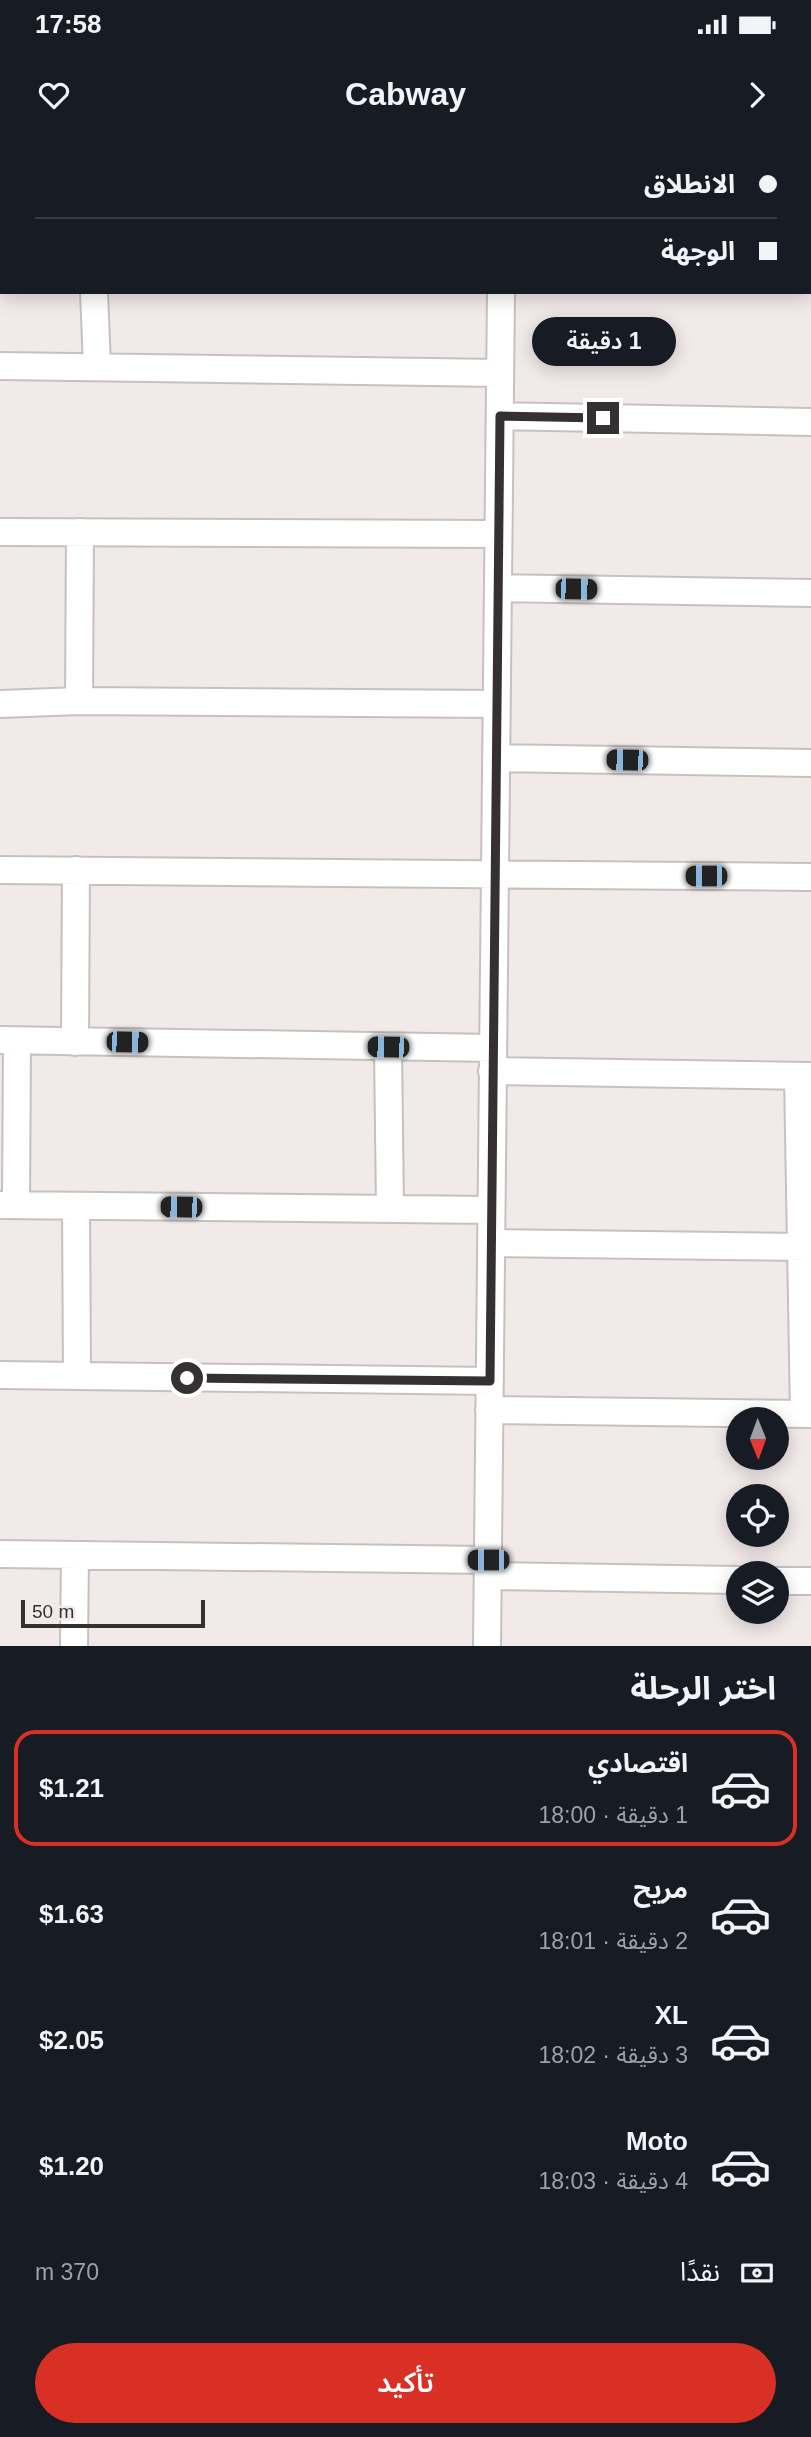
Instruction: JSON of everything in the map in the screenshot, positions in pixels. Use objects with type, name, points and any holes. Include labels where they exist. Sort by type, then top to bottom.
[{"type":"street","points":[[93,294],[96,366]]},
{"type":"street","points":[[487,1646],[501,294]]},
{"type":"street","points":[[0,366],[500,373]]},
{"type":"street","points":[[500,416],[811,422]]},
{"type":"street","points":[[0,532],[498,534]]},
{"type":"street","points":[[79,701],[80,532]]},
{"type":"street","points":[[498,588],[811,593]]},
{"type":"street","points":[[0,704],[79,701],[497,705]]},
{"type":"street","points":[[496,758],[811,762]]},
{"type":"street","points":[[0,870],[811,877]]},
{"type":"street","points":[[75,1042],[76,870]]},
{"type":"street","points":[[489,1410],[808,1414],[804,1076],[493,1060],[388,1047],[8,1040],[8,1205],[491,1210]]},
{"type":"street","points":[[388,1047],[390,1209]]},
{"type":"street","points":[[76,1206],[78,1377]]},
{"type":"street","points":[[491,1243],[806,1247]]},
{"type":"street","points":[[0,1375],[490,1381]]},
{"type":"street","points":[[0,1554],[488,1568],[726,1579]]},
{"type":"street","points":[[74,1646],[75,1556]]},
{"type":"street","points":[[789,1580],[811,1581]]},
{"type":"route","points":[[187,1378],[490,1381],[500,416],[603,418]]}]
